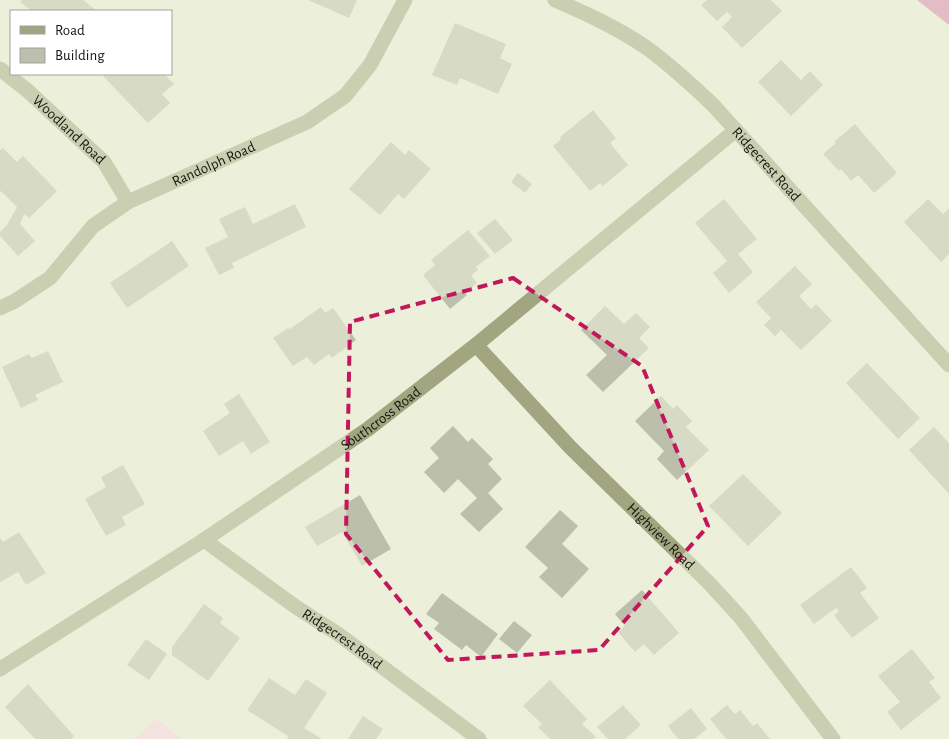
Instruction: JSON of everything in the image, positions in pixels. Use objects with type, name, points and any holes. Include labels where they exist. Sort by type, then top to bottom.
[{"type":"street","name":"Randolph Road","points":[[0,308],[50,278],[93,226],[128,202],[308,122],[345,96],[370,65],[405,0]]},
{"type":"street","name":"Ridgecrest Road","points":[[555,0],[601,21],[646,47],[676,70],[714,105],[949,365]]},
{"type":"street","name":"Woodland Road","points":[[0,69],[35,98],[104,162],[128,202]]},
{"type":"street","name":"Southcross Road","points":[[0,669],[204,540],[368,429],[476,345],[736,130]]},
{"type":"street","name":"Highview Road","points":[[476,345],[570,447],[709,583],[741,618],[833,739]]},
{"type":"street","name":"Ridgecrest Road","points":[[204,540],[296,607],[346,640],[479,739]]},
{"type":"highlighted area","points":[[513,278],[642,366],[708,526],[599,650],[448,660],[346,534],[350,322]]},
{"type":"shaded area","points":[[917,0],[949,0],[949,25]]},
{"type":"shaded area","points":[[157,719],[181,739],[133,739]]},
{"type":"building","points":[[22,0],[83,0],[96,10],[31,10],[20,2]]},
{"type":"building","points":[[308,0],[357,0],[349,18]]},
{"type":"building","points":[[707,0],[771,0],[782,11],[742,48],[722,27],[732,17],[727,12],[717,21],[701,5]]},
{"type":"building","points":[[455,23],[506,44],[500,58],[512,64],[498,94],[460,78],[457,85],[432,75]]},
{"type":"building","points":[[781,60],[801,80],[810,71],[823,85],[791,116],[758,82]]},
{"type":"building","points":[[165,75],[174,84],[162,94],[170,103],[148,123],[103,76]]},
{"type":"building","points":[[593,110],[616,138],[610,143],[628,165],[603,186],[600,183],[590,191],[553,146],[561,139],[560,137]]},
{"type":"building","points":[[855,124],[897,173],[874,193],[858,175],[851,181],[841,169],[839,171],[823,154]]},
{"type":"building","points":[[391,142],[405,155],[409,150],[431,169],[404,199],[398,194],[380,215],[349,189]]},
{"type":"building","points":[[3,148],[17,162],[23,156],[57,191],[29,218],[24,214],[20,224],[35,241],[18,256],[0,236],[0,232],[7,225],[17,207],[0,192],[0,150]]},
{"type":"building","points":[[518,173],[532,184],[525,193],[511,182]]},
{"type":"building","points":[[724,199],[757,239],[738,254],[753,272],[729,293],[713,273],[727,261],[695,223]]},
{"type":"building","points":[[928,199],[943,214],[949,209],[949,254],[941,262],[904,222]]},
{"type":"building","points":[[295,204],[306,227],[232,263],[234,268],[219,275],[205,248],[228,237],[219,219],[245,207],[253,224]]},
{"type":"building","points":[[495,219],[513,240],[495,254],[477,233]]},
{"type":"building","points":[[468,230],[490,256],[476,267],[478,270],[471,275],[477,283],[465,293],[467,295],[450,309],[423,275],[435,265],[431,260]]},
{"type":"building","points":[[172,241],[189,266],[127,308],[110,283]]},
{"type":"building","points":[[795,266],[812,284],[799,296],[811,309],[816,304],[832,321],[801,350],[781,330],[775,336],[764,325],[771,318],[756,302]]},
{"type":"building","points":[[605,306],[624,324],[636,313],[650,327],[639,338],[649,348],[603,392],[586,375],[607,355],[581,330]]},
{"type":"building","points":[[321,307],[325,313],[333,308],[356,340],[332,358],[329,354],[314,365],[307,357],[293,366],[273,338],[288,328],[290,329]]},
{"type":"building","points":[[48,351],[63,382],[35,395],[38,400],[21,408],[2,367],[29,354],[32,358]]},
{"type":"building","points":[[867,363],[920,418],[898,439],[846,383]]},
{"type":"building","points":[[239,394],[270,442],[251,454],[243,441],[219,456],[203,431],[230,413],[224,404]]},
{"type":"building","points":[[661,396],[673,409],[677,405],[692,421],[686,427],[709,450],[677,480],[657,459],[664,451],[635,421]]},
{"type":"building","points":[[453,426],[468,442],[472,438],[493,459],[488,464],[502,479],[488,493],[503,509],[479,532],[460,514],[477,498],[458,479],[444,493],[424,472],[439,458],[430,448]]},
{"type":"building","points":[[934,427],[949,443],[949,494],[909,450]]},
{"type":"building","points":[[123,465],[145,504],[122,517],[126,525],[106,536],[85,499],[106,487],[101,477]]},
{"type":"building","points":[[743,474],[782,513],[748,546],[709,506]]},
{"type":"building","points":[[360,495],[391,549],[362,566],[342,532],[317,546],[305,527]]},
{"type":"building","points":[[560,510],[578,526],[562,544],[589,569],[562,598],[539,577],[548,568],[525,547]]},
{"type":"building","points":[[19,532],[46,573],[26,585],[18,572],[0,582],[0,538],[3,542]]},
{"type":"building","points":[[851,567],[867,588],[860,593],[879,618],[852,638],[834,615],[839,611],[836,608],[814,624],[800,605]]},
{"type":"building","points":[[642,590],[679,633],[654,655],[644,644],[635,652],[618,632],[625,626],[615,614]]},
{"type":"building","points":[[442,593],[498,634],[481,657],[466,645],[462,650],[434,629],[439,623],[426,614]]},
{"type":"building","points":[[204,604],[223,618],[220,623],[240,638],[208,681],[172,655],[172,647]]},
{"type":"building","points":[[514,621],[532,635],[517,653],[499,639]]},
{"type":"building","points":[[146,639],[167,654],[149,680],[127,665]]},
{"type":"building","points":[[912,649],[935,678],[929,682],[941,698],[901,730],[887,712],[900,702],[878,676]]},
{"type":"building","points":[[269,678],[295,695],[306,679],[327,693],[304,728],[322,739],[287,739],[288,736],[247,710]]},
{"type":"building","points":[[550,680],[587,719],[582,724],[596,737],[594,739],[550,739],[538,727],[542,724],[523,706]]},
{"type":"building","points":[[28,684],[74,736],[71,739],[35,739],[5,707]]},
{"type":"building","points":[[623,705],[641,725],[625,739],[608,739],[597,727]]},
{"type":"building","points":[[727,705],[735,714],[740,710],[753,726],[757,723],[770,739],[726,739],[710,719]]},
{"type":"building","points":[[691,708],[707,729],[694,739],[678,739],[668,726]]},
{"type":"building","points":[[363,716],[383,729],[376,739],[348,739]]}]
